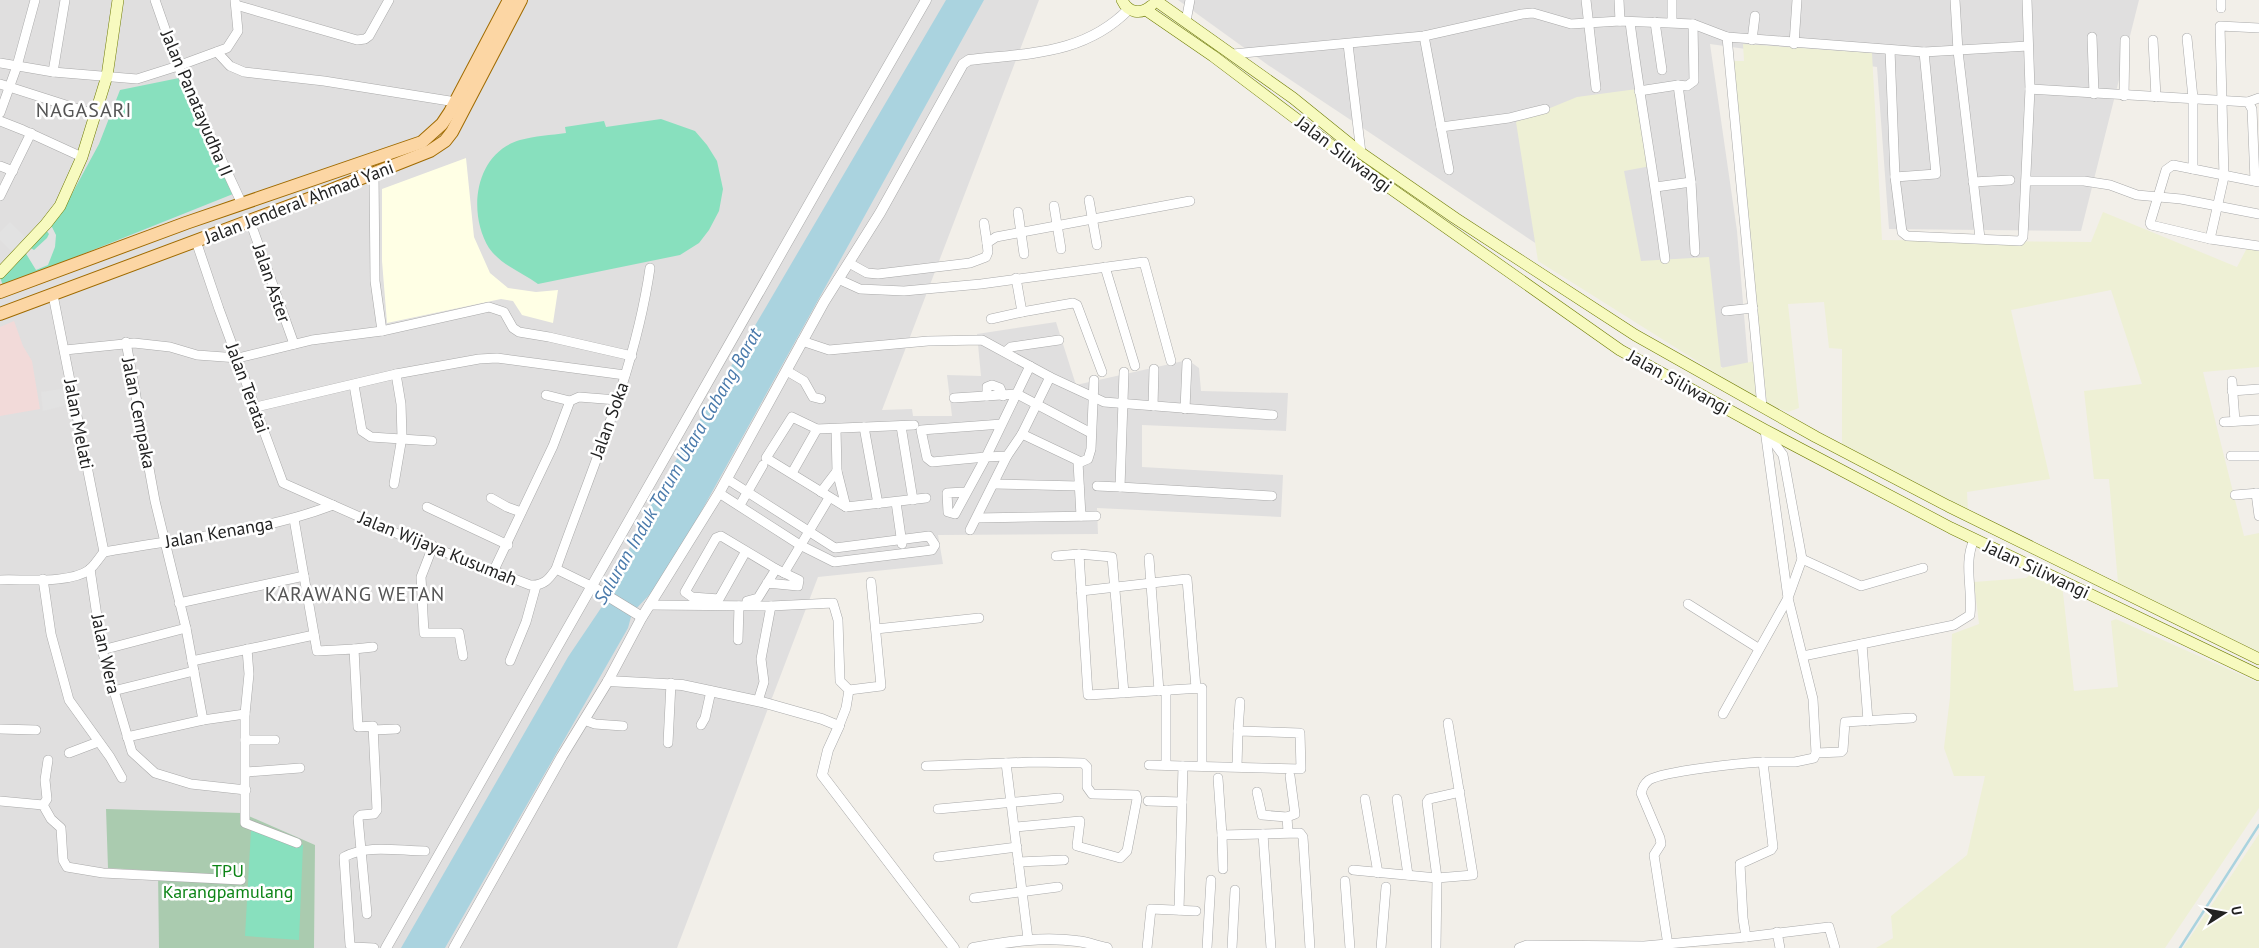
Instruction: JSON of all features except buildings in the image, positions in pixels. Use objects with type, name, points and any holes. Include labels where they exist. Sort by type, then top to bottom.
[{"type":"main road","points":[[0,272],[46,224],[60,206],[82,158],[108,76],[118,0]]},
{"type":"main road","name":"Jalan Jenderal Ahmad Yani","points":[[0,292],[242,204],[422,142],[442,124],[456,102],[509,0]]},
{"type":"main road","name":"Jalan Jenderal Ahmad Yani","points":[[0,314],[312,198],[430,151],[445,141],[452,132],[521,0]]},
{"type":"main road","points":[[1126,5],[1136,12],[1146,10],[1155,0]]},
{"type":"main road","name":"Jalan Siliwangi","points":[[1155,0],[1233,54],[1361,153],[1455,218],[1635,335],[1762,407],[1948,506],[2259,658]]},
{"type":"main road","name":"Jalan Siliwangi","points":[[1146,10],[1213,56],[1356,164],[1620,350],[1765,430],[1974,540],[2259,675]]},
{"type":"main road","points":[[307,181],[312,198]]},
{"type":"main road","points":[[2148,621],[2154,606]]},
{"type":"street","points":[[0,113],[11,86],[35,0]]},
{"type":"street","points":[[53,72],[65,0]]},
{"type":"street","name":"Jalan Panatayudha II","points":[[155,0],[178,66],[242,204]]},
{"type":"street","points":[[0,63],[53,72],[137,79],[227,48],[238,31],[236,3],[357,40],[369,36],[389,0]]},
{"type":"street","points":[[386,948],[593,587],[669,447],[926,0]]},
{"type":"street","points":[[1186,21],[1190,0]]},
{"type":"street","points":[[1586,0],[1596,88]]},
{"type":"street","points":[[1619,0],[1620,21]]},
{"type":"street","points":[[1672,0],[1672,22]]},
{"type":"street","points":[[1794,44],[1798,0]]},
{"type":"street","points":[[1955,0],[1958,51],[1980,238]]},
{"type":"street","points":[[1890,50],[1895,177],[1902,232],[1907,236],[2023,239],[2030,89],[2027,0]]},
{"type":"street","points":[[457,947],[584,720],[608,681],[640,616],[649,605],[719,493],[802,341],[838,279],[880,213],[963,64],[968,60],[1038,54],[1061,49],[1096,34],[1113,23],[1126,5]]},
{"type":"street","points":[[1233,54],[1348,44],[1374,39],[1424,36],[1533,13],[1571,24],[1620,21],[1693,24],[1727,37],[1794,44],[1867,46],[1890,50],[1924,52],[2028,46]]},
{"type":"street","points":[[1752,40],[1755,16]]},
{"type":"street","points":[[1630,22],[1639,91],[1656,187],[1665,260]]},
{"type":"street","points":[[1655,22],[1662,70]]},
{"type":"street","points":[[1639,91],[1678,85],[1687,86],[1694,81],[1693,24]]},
{"type":"street","points":[[2210,239],[2224,177],[2220,26],[2259,28]]},
{"type":"street","points":[[1424,36],[1449,170]]},
{"type":"street","points":[[1727,37],[1762,407]]},
{"type":"street","points":[[2092,38],[2094,94]]},
{"type":"street","points":[[2187,38],[2193,98],[2192,170]]},
{"type":"street","points":[[2124,96],[2125,40]]},
{"type":"street","points":[[2153,40],[2156,97]]},
{"type":"street","points":[[1348,44],[1361,153]]},
{"type":"street","points":[[217,52],[230,66],[244,72],[456,102]]},
{"type":"street","points":[[1895,177],[1936,174],[1924,52]]},
{"type":"street","points":[[0,84],[97,115]]},
{"type":"street","points":[[1678,85],[1692,182],[1695,252]]},
{"type":"street","points":[[2030,89],[2248,102],[2259,98]]},
{"type":"street","points":[[2248,102],[2252,109],[2257,181],[2224,177],[2173,165],[2170,166],[2166,170],[2149,220],[2151,225],[2210,239],[2259,246]]},
{"type":"street","points":[[1441,127],[1509,118],[1545,109]]},
{"type":"street","points":[[0,122],[31,133],[82,158]]},
{"type":"street","points":[[0,196],[14,171],[31,133]]},
{"type":"street","points":[[0,166],[14,171]]},
{"type":"street","points":[[374,173],[376,196],[375,281],[382,332]]},
{"type":"street","points":[[1973,182],[2010,180]]},
{"type":"street","points":[[2026,181],[2084,181],[2110,185],[2137,195],[2158,196],[2259,214]]},
{"type":"street","points":[[1656,187],[1692,182]]},
{"type":"street","points":[[1089,200],[1097,245]]},
{"type":"street","points":[[987,243],[991,238],[1190,201]]},
{"type":"street","points":[[1054,206],[1061,249]]},
{"type":"street","points":[[1018,212],[1024,254]]},
{"type":"street","name":"Jalan Aster","points":[[250,221],[294,344]]},
{"type":"street","points":[[849,263],[867,273],[878,274],[970,263],[986,257],[988,252],[984,223]]},
{"type":"street","name":"Jalan Teratai","points":[[196,241],[218,309],[238,358],[273,461],[283,484],[333,505]]},
{"type":"street","points":[[838,279],[860,288],[904,291],[943,289],[1016,278],[1145,263],[1171,360]]},
{"type":"street","points":[[1105,267],[1135,366]]},
{"type":"street","name":"Jalan Soka","points":[[556,569],[632,356],[646,297],[650,268]]},
{"type":"street","points":[[1016,278],[1022,312]]},
{"type":"street","name":"Jalan Melati","points":[[53,295],[104,552]]},
{"type":"street","points":[[991,319],[1075,303],[1102,372]]},
{"type":"street","points":[[126,342],[170,347],[197,355],[238,358],[312,340],[382,332],[489,307],[504,312],[513,328],[519,332],[549,336],[632,356]]},
{"type":"street","points":[[1726,311],[1753,308]]},
{"type":"street","points":[[802,341],[829,350],[928,340],[982,340],[1050,377],[1104,402],[1273,414]]},
{"type":"street","points":[[1004,352],[1011,347],[1059,340]]},
{"type":"street","name":"Jalan Cempaka","points":[[65,350],[126,342],[155,501],[186,628],[203,720]]},
{"type":"street","points":[[256,407],[396,374],[479,359],[497,358],[625,375]]},
{"type":"street","points":[[1185,409],[1187,363]]},
{"type":"street","points":[[965,492],[947,493],[948,512],[955,514],[986,457],[1030,366]]},
{"type":"street","points":[[1153,406],[1154,369]]},
{"type":"street","points":[[786,371],[804,381],[813,396],[821,399]]},
{"type":"street","points":[[1120,487],[1124,372]]},
{"type":"street","points":[[394,484],[402,437],[401,404],[396,374]]},
{"type":"street","points":[[970,530],[1007,456],[1022,434],[1050,377]]},
{"type":"street","points":[[1022,434],[1078,462],[1085,462],[1090,456],[1094,380]]},
{"type":"street","points":[[2232,381],[2235,421]]},
{"type":"street","points":[[954,398],[987,396],[987,387],[992,384],[1000,388],[1003,396],[1017,394],[1092,433]]},
{"type":"street","points":[[354,385],[362,431],[365,434],[371,437],[402,437],[432,441]]},
{"type":"street","points":[[2232,391],[2259,388]]},
{"type":"street","points":[[546,395],[570,401],[579,397],[617,400]]},
{"type":"street","points":[[493,572],[508,545],[521,512],[553,446],[570,401]]},
{"type":"street","points":[[914,425],[816,429],[792,417],[788,419],[766,458],[846,507],[926,498]]},
{"type":"street","points":[[2224,422],[2259,420]]},
{"type":"street","points":[[1002,424],[921,430],[927,458],[932,462],[1007,456]]},
{"type":"street","points":[[901,426],[913,500]]},
{"type":"street","points":[[864,427],[878,504]]},
{"type":"street","points":[[792,473],[816,429]]},
{"type":"street","points":[[836,429],[837,471],[846,507]]},
{"type":"street","points":[[1722,714],[1788,598],[1802,559],[1783,455],[1765,430]]},
{"type":"street","points":[[1668,945],[1654,855],[1661,844],[1642,793],[1643,786],[1651,779],[1663,776],[1733,764],[1795,762],[1814,758],[1816,753],[1813,699],[1788,598],[1765,430]]},
{"type":"street","points":[[2231,456],[2259,456]]},
{"type":"street","points":[[1078,462],[1081,516]]},
{"type":"street","points":[[740,506],[763,464]]},
{"type":"street","points":[[767,583],[798,586],[799,580],[780,571],[722,536],[716,538],[685,590],[692,597],[756,601],[767,583],[780,571],[800,545],[837,471]]},
{"type":"street","points":[[719,493],[800,545],[834,562],[932,550],[935,542],[929,536],[835,548],[727,479]]},
{"type":"street","points":[[994,484],[1079,486]]},
{"type":"street","points":[[1097,486],[1272,496]]},
{"type":"street","points":[[2235,495],[2257,493],[2259,516]]},
{"type":"street","points":[[491,498],[521,512]]},
{"type":"street","points":[[896,502],[901,539],[905,552]]},
{"type":"street","name":"Jalan Kenanga","points":[[104,552],[166,543],[294,519],[333,505]]},
{"type":"street","name":"Jalan Wijaya Kusumah","points":[[333,505],[398,534],[433,546],[493,572],[536,586],[548,580],[556,569]]},
{"type":"street","points":[[427,507],[508,545]]},
{"type":"street","points":[[977,518],[1096,516]]},
{"type":"street","points":[[294,519],[317,652],[373,647]]},
{"type":"street","points":[[1803,656],[1954,625],[1965,620],[1970,615],[1968,560],[1974,540]]},
{"type":"street","points":[[433,546],[420,582],[424,633],[459,633],[463,656]]},
{"type":"street","points":[[720,599],[746,551]]},
{"type":"street","points":[[0,580],[43,579],[78,575],[90,569],[104,552]]},
{"type":"street","points":[[1079,554],[1088,695],[1202,688],[1202,766]]},
{"type":"street","points":[[1056,556],[1079,554],[1112,557],[1124,693]]},
{"type":"street","points":[[1149,558],[1163,690],[1166,765]]},
{"type":"street","points":[[1802,559],[1861,586],[1924,568]]},
{"type":"street","name":"Jalan Wera","points":[[90,569],[102,650],[132,752],[155,773],[191,784],[246,790]]},
{"type":"street","points":[[556,569],[608,595],[640,616]]},
{"type":"street","points":[[179,603],[304,576]]},
{"type":"street","points":[[43,579],[51,634],[69,700],[110,757],[122,778]]},
{"type":"street","points":[[1082,591],[1187,579],[1196,688]]},
{"type":"street","points":[[649,605],[771,606],[833,603],[835,605],[840,681],[850,690],[881,686],[871,582]]},
{"type":"street","points":[[510,661],[526,622],[536,586]]},
{"type":"street","points":[[1688,604],[1758,648]]},
{"type":"street","points":[[738,640],[739,606]]},
{"type":"street","points":[[758,701],[764,682],[761,659],[771,606]]},
{"type":"street","points":[[876,629],[979,618]]},
{"type":"street","points":[[102,650],[186,628]]},
{"type":"street","points":[[192,660],[314,635]]},
{"type":"street","points":[[1862,644],[1868,720]]},
{"type":"street","points":[[247,649],[249,674],[245,714],[245,823],[297,843]]},
{"type":"street","points":[[354,649],[358,727],[373,726],[374,730],[377,810],[374,814],[358,816],[367,914]]},
{"type":"street","points":[[113,691],[194,671]]},
{"type":"street","points":[[608,681],[671,683],[758,701],[822,719],[839,726]]},
{"type":"street","points":[[668,743],[671,683]]},
{"type":"street","points":[[850,690],[846,708],[828,750],[822,775],[954,948]]},
{"type":"street","points":[[701,725],[705,718],[711,691]]},
{"type":"street","points":[[1237,767],[1240,702]]},
{"type":"street","points":[[127,737],[203,720],[245,714]]},
{"type":"street","points":[[1816,753],[1841,752],[1845,746],[1845,722],[1912,718]]},
{"type":"street","points":[[584,720],[595,724],[624,726]]},
{"type":"street","points":[[1354,870],[1437,878],[1470,876],[1474,873],[1448,723]]},
{"type":"street","points":[[0,729],[36,730]]},
{"type":"street","points":[[374,730],[396,729]]},
{"type":"street","points":[[1149,765],[1301,769],[1300,733],[1238,731]]},
{"type":"street","points":[[245,740],[275,740]]},
{"type":"street","points":[[68,753],[98,742]]},
{"type":"street","points":[[43,805],[46,799],[44,780],[48,760]]},
{"type":"street","points":[[1746,937],[1740,864],[1771,850],[1773,847],[1763,762]]},
{"type":"street","points":[[1006,763],[1028,939]]},
{"type":"street","points":[[926,766],[1083,763],[1087,767],[1087,787],[1092,794],[1136,794],[1137,799],[1127,851],[1120,858],[1077,846],[1080,821],[1015,827]]},
{"type":"street","points":[[1179,910],[1183,766]]},
{"type":"street","points":[[246,772],[300,768]]},
{"type":"street","points":[[1257,792],[1262,815],[1287,817],[1295,814],[1290,776]]},
{"type":"street","points":[[1218,778],[1223,869]]},
{"type":"street","points":[[1436,948],[1437,878],[1428,801],[1460,792]]},
{"type":"street","points":[[938,809],[1059,798]]},
{"type":"street","points":[[1365,799],[1378,873]]},
{"type":"street","points":[[1398,799],[1408,875]]},
{"type":"street","points":[[0,801],[43,805]]},
{"type":"street","points":[[1148,801],[1182,802]]},
{"type":"street","points":[[43,805],[51,819],[61,828],[63,860],[67,867],[104,872],[241,880]]},
{"type":"street","points":[[1287,817],[1288,832]]},
{"type":"street","points":[[1222,834],[1300,833],[1303,837],[1310,948]]},
{"type":"street","points":[[1263,834],[1271,948]]},
{"type":"street","points":[[938,857],[1017,847]]},
{"type":"street","points":[[374,948],[353,947],[349,940],[343,858],[360,851],[425,851]]},
{"type":"street","points":[[1018,862],[1064,860]]},
{"type":"street","points":[[1207,948],[1211,880]]},
{"type":"street","points":[[1346,881],[1350,948]]},
{"type":"street","points":[[974,898],[1058,887]]},
{"type":"street","points":[[1381,948],[1386,887]]},
{"type":"street","points":[[1232,948],[1235,890]]},
{"type":"street","points":[[1147,948],[1151,909],[1196,911]]},
{"type":"street","points":[[1519,948],[1527,945],[1605,947],[1668,945],[1829,927],[1835,948]]},
{"type":"street","points":[[1777,932],[1780,948]]},
{"type":"street","points":[[973,948],[1028,939],[1079,941],[1107,948]]},
{"type":"shaded area","points":[[0,0],[1039,0],[882,410],[912,409],[913,416],[952,416],[947,375],[981,376],[977,334],[1056,322],[1076,385],[1188,360],[1199,368],[1201,391],[1288,393],[1286,431],[1142,425],[1142,467],[1283,475],[1281,517],[1097,508],[1098,534],[938,535],[943,564],[818,577],[677,948],[0,948]]},
{"type":"shaded area","points":[[1178,0],[2139,0],[2081,231],[1889,229],[1877,67],[1710,44],[1737,231],[1750,386],[1268,65]]},
{"type":"shaded area","points":[[1743,44],[1872,53],[1882,240],[2091,242],[2103,212],[2237,267],[2247,248],[2259,249],[2259,367],[2203,372],[2244,536],[2259,533],[2259,652],[2118,583],[2109,479],[2094,479],[2084,391],[2142,384],[2111,290],[2011,310],[2050,479],[1967,492],[1968,510],[1842,444],[1842,349],[1829,348],[1824,302],[1788,304],[1799,408],[1788,412],[1767,404],[1749,250],[1734,61],[1744,61]]},
{"type":"shaded area","points":[[1637,89],[1651,166],[1624,171],[1641,261],[1709,257],[1721,368],[1755,361],[1759,400],[1538,261],[1516,122],[1577,97]]},
{"type":"shaded area","points":[[466,158],[474,237],[490,273],[508,288],[536,292],[558,290],[553,323],[522,315],[513,301],[501,299],[387,323],[382,261],[382,189]]},
{"type":"shaded area","points":[[10,222],[26,238],[12,252],[0,240],[0,232]]},
{"type":"shaded area","points":[[51,225],[56,235],[55,247],[48,265],[36,270],[25,252],[29,247],[34,250],[47,238],[49,234],[46,230]]},
{"type":"shaded area","points":[[14,321],[23,346],[32,361],[40,409],[0,416],[0,327]]},
{"type":"shaded area","points":[[68,388],[71,404],[43,411],[41,392]]},
{"type":"shaded area","points":[[2032,573],[2062,584],[2074,691],[2118,687],[2111,621],[2116,619],[2259,683],[2259,808],[2165,948],[1876,948],[1893,938],[1891,916],[1967,855],[1985,776],[1954,776],[1944,748],[1950,697],[1952,634],[1979,624],[1974,582],[2026,578]]},
{"type":"shaded area","points":[[2259,834],[2259,948],[2183,948]]},
{"type":"green space","points":[[179,78],[233,194],[3,286],[0,277],[61,214],[99,144],[120,90]]},
{"type":"green space","points":[[661,119],[695,131],[717,161],[723,189],[719,211],[709,230],[699,243],[680,255],[538,284],[505,264],[489,248],[482,234],[478,218],[477,201],[479,185],[493,157],[505,147],[520,140],[566,133],[565,127],[604,121],[606,127]]},
{"type":"green space","name":"TPU Karangpamulang","points":[[106,809],[242,813],[315,845],[314,948],[159,948],[158,871],[108,868]]},
{"type":"green space","points":[[251,830],[303,845],[299,940],[245,936]]},
{"type":"water","name":"Saluran Induk Tarum Utara Cabang Barat","points":[[946,0],[984,0],[686,539],[654,590],[632,613],[628,628],[445,948],[401,948],[568,657],[601,608],[611,601],[632,541],[665,479]]},
{"type":"waterway","points":[[2180,948],[2259,825]]},
{"type":"district","name":"NAGASARI","points":[[84,110]]},
{"type":"district","name":"KARAWANG WETAN","points":[[355,594]]}]
